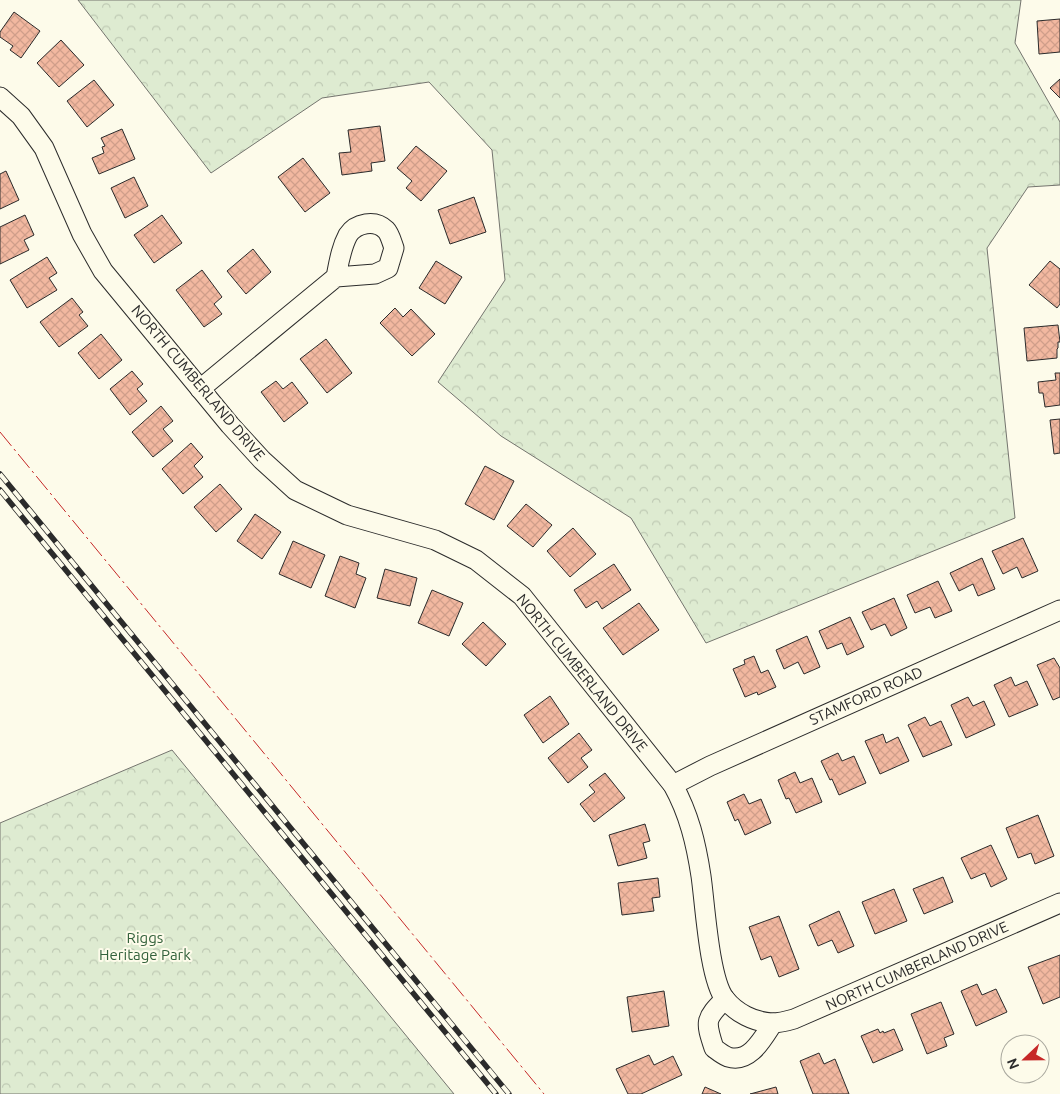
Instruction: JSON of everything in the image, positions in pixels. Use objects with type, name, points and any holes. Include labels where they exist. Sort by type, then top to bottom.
[{"type":"street","name":"NORTH CUMBERLAND DRIVE","points":[[0,98],[21,116],[44,148],[82,234],[103,271],[200,389],[262,460],[295,490],[347,515],[435,540],[476,560],[522,596],[673,785],[684,804],[692,826],[710,952],[718,986],[725,999],[742,1014],[759,1021],[773,1023],[794,1019],[1060,903]]},
{"type":"street","points":[[200,389],[336,277]]},
{"type":"street","name":"STAMFORD ROAD","points":[[673,785],[710,766],[1060,610]]},
{"type":"street","points":[[725,999],[710,1014],[708,1030],[714,1048],[728,1057],[742,1058],[757,1048],[773,1023]]},
{"type":"green space","points":[[78,0],[1021,0],[1015,43],[1060,122],[1060,185],[1028,187],[987,248],[1015,518],[706,643],[631,518],[501,436],[438,382],[505,280],[492,150],[429,82],[322,98],[211,173]]},
{"type":"green space","name":"Riggs Heritage Park","points":[[172,750],[454,1094],[0,1094],[0,823]]},
{"type":"building","points":[[14,12],[40,31],[21,58],[10,50],[13,46],[0,37],[0,32]]},
{"type":"building","points":[[1060,19],[1060,52],[1039,54],[1037,21]]},
{"type":"building","points":[[61,40],[84,65],[59,87],[37,63]]},
{"type":"building","points":[[1060,79],[1060,98],[1050,88]]},
{"type":"building","points":[[94,80],[114,105],[87,127],[67,101]]},
{"type":"building","points":[[380,126],[385,161],[371,163],[372,171],[342,175],[339,153],[351,152],[348,130]]},
{"type":"building","points":[[122,129],[135,159],[99,174],[92,158],[104,153],[102,147],[105,146],[101,138]]},
{"type":"building","points":[[416,146],[447,171],[421,201],[406,188],[412,181],[397,168]]},
{"type":"building","points":[[303,158],[330,193],[305,212],[278,177]]},
{"type":"building","points":[[6,171],[19,200],[0,209],[0,174]]},
{"type":"building","points":[[134,177],[148,206],[125,218],[111,188]]},
{"type":"building","points":[[474,197],[486,232],[450,244],[438,210]]},
{"type":"building","points":[[25,215],[34,235],[24,240],[29,250],[0,264],[0,227]]},
{"type":"building","points":[[162,215],[182,243],[154,263],[134,235]]},
{"type":"building","points":[[253,249],[271,272],[246,294],[227,271]]},
{"type":"building","points":[[47,257],[57,273],[49,278],[57,290],[27,308],[10,280]]},
{"type":"building","points":[[436,261],[462,277],[445,304],[419,288]]},
{"type":"building","points":[[1050,261],[1060,269],[1060,304],[1057,308],[1029,285]]},
{"type":"building","points":[[202,270],[222,297],[214,304],[222,314],[204,327],[176,290]]},
{"type":"building","points":[[72,298],[83,312],[79,315],[88,326],[59,347],[40,322]]},
{"type":"building","points":[[395,308],[403,317],[411,309],[435,334],[412,356],[380,323]]},
{"type":"building","points":[[1058,325],[1060,342],[1058,342],[1057,358],[1027,361],[1024,328]]},
{"type":"building","points":[[101,334],[122,360],[99,379],[78,353]]},
{"type":"building","points":[[326,339],[352,373],[327,393],[300,359]]},
{"type":"building","points":[[132,371],[143,384],[137,389],[147,401],[130,415],[110,389]]},
{"type":"building","points":[[1055,373],[1060,373],[1060,405],[1045,407],[1043,393],[1039,393],[1038,382],[1056,380]]},
{"type":"building","points":[[276,381],[283,389],[292,382],[308,403],[284,422],[261,392]]},
{"type":"building","points":[[161,406],[173,421],[163,429],[173,441],[153,457],[132,432]]},
{"type":"building","points":[[1060,419],[1060,453],[1054,454],[1050,420]]},
{"type":"building","points":[[191,443],[203,457],[194,466],[203,477],[183,494],[162,469]]},
{"type":"building","points":[[485,466],[514,481],[494,520],[465,504]]},
{"type":"building","points":[[220,484],[242,509],[216,532],[194,507]]},
{"type":"building","points":[[526,504],[552,525],[533,547],[507,526]]},
{"type":"building","points":[[255,514],[281,532],[262,559],[237,541]]},
{"type":"building","points":[[573,528],[596,554],[570,577],[547,551]]},
{"type":"building","points":[[1023,538],[1038,571],[1022,578],[1017,567],[1003,574],[992,551]]},
{"type":"building","points":[[293,541],[325,555],[311,588],[279,574]]},
{"type":"building","points":[[340,556],[359,563],[356,574],[366,578],[355,608],[325,596]]},
{"type":"building","points":[[982,558],[995,589],[978,596],[973,584],[959,591],[950,573]]},
{"type":"building","points":[[614,564],[631,590],[602,609],[597,601],[586,608],[574,590]]},
{"type":"building","points":[[385,569],[417,578],[410,606],[377,598]]},
{"type":"building","points":[[938,581],[952,611],[935,618],[930,607],[915,613],[907,595]]},
{"type":"building","points":[[432,590],[463,603],[449,636],[418,623]]},
{"type":"building","points":[[894,598],[907,628],[891,636],[885,624],[871,630],[862,612]]},
{"type":"building","points":[[639,603],[659,630],[623,655],[603,628]]},
{"type":"building","points":[[850,617],[864,647],[847,655],[842,643],[827,649],[819,631]]},
{"type":"building","points":[[483,622],[506,644],[486,666],[462,644]]},
{"type":"building","points":[[807,636],[820,667],[804,674],[798,662],[784,669],[776,650]]},
{"type":"building","points":[[754,656],[761,673],[768,670],[776,687],[758,695],[757,692],[745,697],[733,669],[745,664],[744,660]]},
{"type":"building","points":[[1054,658],[1060,668],[1060,697],[1053,700],[1037,665]]},
{"type":"building","points":[[1011,677],[1015,686],[1027,681],[1038,705],[1009,717],[994,685]]},
{"type":"building","points":[[550,696],[569,724],[543,743],[524,715]]},
{"type":"building","points":[[968,697],[973,706],[984,701],[995,725],[966,738],[951,705]]},
{"type":"building","points":[[925,717],[930,726],[941,721],[952,745],[923,757],[908,725]]},
{"type":"building","points":[[579,733],[592,750],[581,758],[588,767],[568,783],[548,758]]},
{"type":"building","points":[[883,734],[886,743],[898,737],[909,761],[880,774],[865,741]]},
{"type":"building","points":[[838,753],[842,761],[854,756],[866,783],[839,795],[821,761]]},
{"type":"building","points":[[795,772],[800,783],[812,778],[822,802],[796,813],[789,798],[786,799],[778,780]]},
{"type":"building","points":[[605,773],[625,798],[594,822],[580,804],[595,792],[589,785]]},
{"type":"building","points":[[744,794],[749,804],[761,799],[771,823],[745,835],[738,819],[735,821],[727,802]]},
{"type":"building","points":[[1038,815],[1054,856],[1035,864],[1031,853],[1018,858],[1006,828]]},
{"type":"building","points":[[645,824],[650,841],[643,843],[647,858],[618,866],[609,835]]},
{"type":"building","points":[[991,845],[1007,879],[991,887],[985,873],[971,879],[961,858]]},
{"type":"building","points":[[943,877],[953,902],[924,914],[913,889]]},
{"type":"building","points":[[658,878],[660,897],[652,898],[654,911],[622,915],[618,883]]},
{"type":"building","points":[[894,889],[907,921],[875,934],[862,902]]},
{"type":"building","points":[[839,911],[854,946],[838,953],[832,940],[818,946],[809,925]]},
{"type":"building","points":[[779,916],[799,969],[779,977],[771,956],[761,960],[749,927]]},
{"type":"building","points":[[1060,955],[1060,997],[1043,1004],[1028,967]]},
{"type":"building","points":[[977,984],[982,995],[996,989],[1007,1012],[976,1026],[961,991]]},
{"type":"building","points":[[664,991],[669,1026],[632,1032],[627,997]]},
{"type":"building","points":[[941,1002],[954,1034],[944,1038],[947,1046],[927,1054],[911,1014]]},
{"type":"building","points":[[878,1029],[880,1033],[883,1031],[884,1033],[894,1029],[903,1050],[873,1063],[861,1036]]},
{"type":"building","points":[[819,1053],[824,1064],[835,1059],[849,1094],[813,1094],[800,1061]]},
{"type":"building","points":[[649,1055],[654,1065],[673,1056],[682,1075],[641,1094],[628,1094],[616,1069]]},
{"type":"building","points":[[705,1087],[721,1094],[702,1094]]},
{"type":"building","points":[[776,1087],[778,1094],[750,1094]]},
{"type":"railway","points":[[0,474],[509,1094]]},
{"type":"railway","points":[[0,490],[496,1094]]},
{"type":"power","points":[[0,432],[544,1094]]}]
